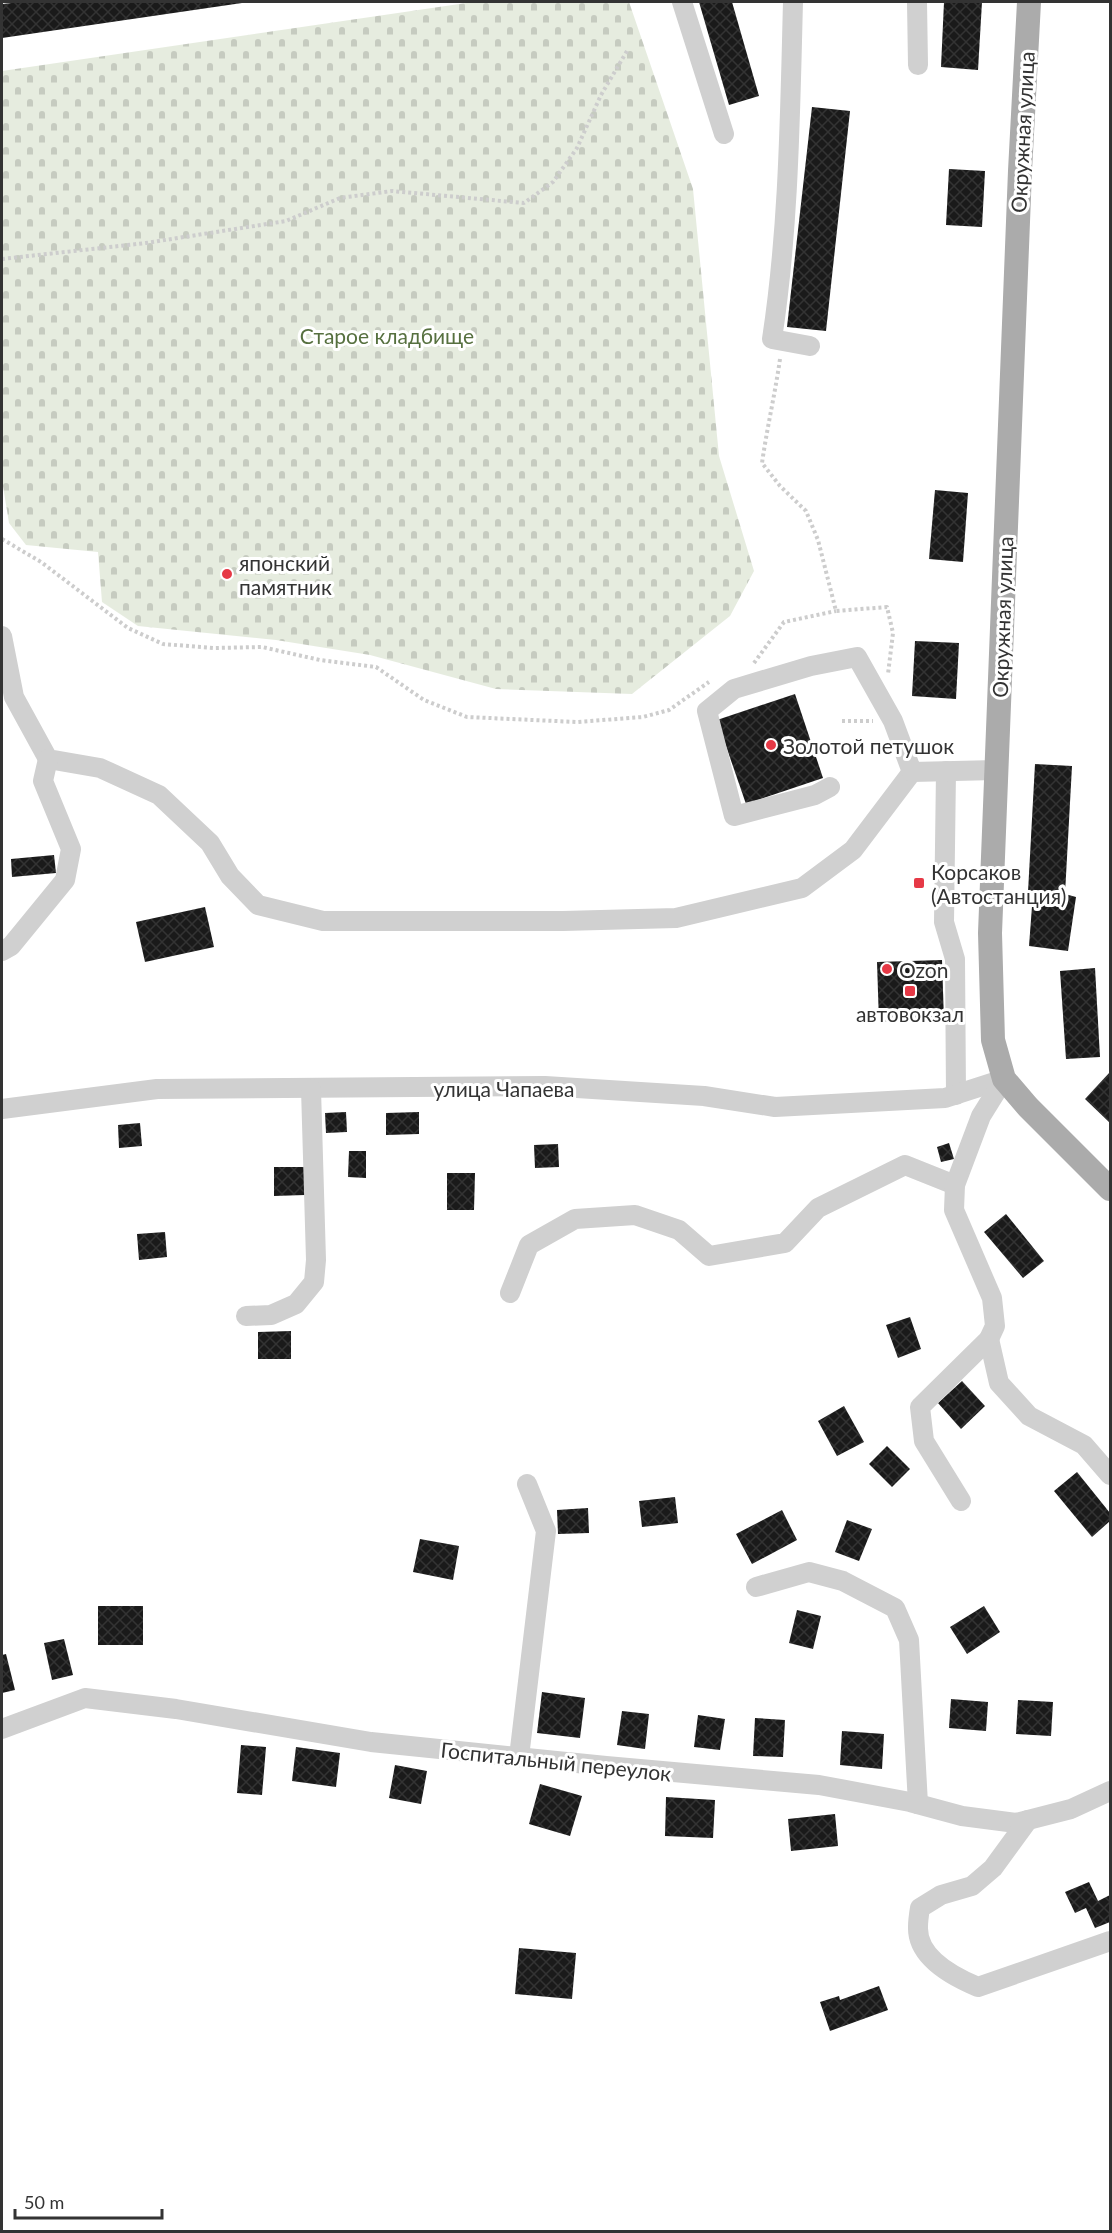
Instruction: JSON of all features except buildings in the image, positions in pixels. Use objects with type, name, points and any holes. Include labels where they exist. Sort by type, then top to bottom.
[{"type":"main road","name":"Окружная улица","points":[[1029,2],[1020,171],[990,933],[993,1040],[1004,1079],[1028,1107],[1110,1189]]},
{"type":"street","points":[[682,2],[724,134]]},
{"type":"street","points":[[793,2],[788,154],[780,289],[772,339],[810,346]]},
{"type":"street","points":[[917,2],[918,65]]},
{"type":"street","points":[[2,636],[14,697],[48,759],[43,781],[71,849],[65,880],[11,946],[2,951]]},
{"type":"street","points":[[830,787],[815,795],[734,816],[707,711],[734,689],[811,666],[857,657],[893,721],[912,772]]},
{"type":"street","points":[[48,759],[100,768],[159,795],[210,843],[230,876],[258,905],[323,921],[563,921],[676,918],[802,888],[853,850],[912,772]]},
{"type":"street","points":[[912,772],[996,770]]},
{"type":"street","points":[[946,771],[944,922],[955,959],[956,1095]]},
{"type":"street","points":[[960,1501],[924,1440],[920,1407],[989,1340],[995,1326],[992,1298],[954,1210],[955,1185],[981,1116],[1004,1079]]},
{"type":"street","name":"улица Чапаева","points":[[2,1108],[157,1089],[545,1086],[704,1096],[774,1107],[945,1098],[1004,1079]]},
{"type":"street","points":[[246,1316],[271,1315],[296,1304],[314,1282],[316,1260],[311,1089]]},
{"type":"street","points":[[510,1293],[529,1245],[575,1219],[635,1215],[679,1230],[709,1256],[785,1243],[818,1208],[905,1165],[955,1185]]},
{"type":"street","points":[[989,1340],[999,1383],[1029,1416],[1084,1445],[1110,1475]]},
{"type":"street","points":[[519,1757],[546,1531],[527,1484]]},
{"type":"street","points":[[756,1587],[809,1572],[843,1581],[895,1608],[909,1640],[918,1804]]},
{"type":"street","name":"Госпитальный переулок","points":[[2,1728],[85,1698],[176,1709],[371,1742],[819,1785],[918,1804],[962,1816],[1016,1823],[1071,1809],[1110,1791]]},
{"type":"street","points":[[1028,1820],[993,1868],[972,1886],[941,1895],[920,1908],[917,1930],[926,1952],[943,1970],[978,1988],[1110,1941]]},
{"type":"path","points":[[2,259],[146,243],[286,221],[340,198],[392,191],[524,203],[553,182],[577,148],[601,95],[627,51]]},
{"type":"path","points":[[781,349],[762,463],[780,486],[806,511],[818,540],[836,611]]},
{"type":"path","points":[[2,539],[50,568],[128,628],[163,644],[213,648],[262,647],[320,660],[376,667],[424,700],[467,717],[577,722],[643,717],[669,710],[712,680]]},
{"type":"path","points":[[753,663],[784,622],[836,611],[886,607],[893,633],[887,678]]},
{"type":"path","points":[[843,721],[893,721]]},
{"type":"green space","name":"Старое кладбище","points":[[473,2],[629,2],[693,189],[719,456],[754,571],[730,616],[632,694],[496,689],[370,655],[276,640],[138,626],[102,602],[98,552],[26,545],[9,523],[2,480],[2,71]]},
{"type":"place","name":"японский памятник","points":[[227,574]]},
{"type":"place","name":"Золотой петушок","points":[[771,745]]},
{"type":"place","name":"Корсаков (Автостанция)","points":[[919,883]]},
{"type":"place","name":"Ozon","points":[[887,969]]},
{"type":"place","name":"автовокзал","points":[[910,991]]}]
